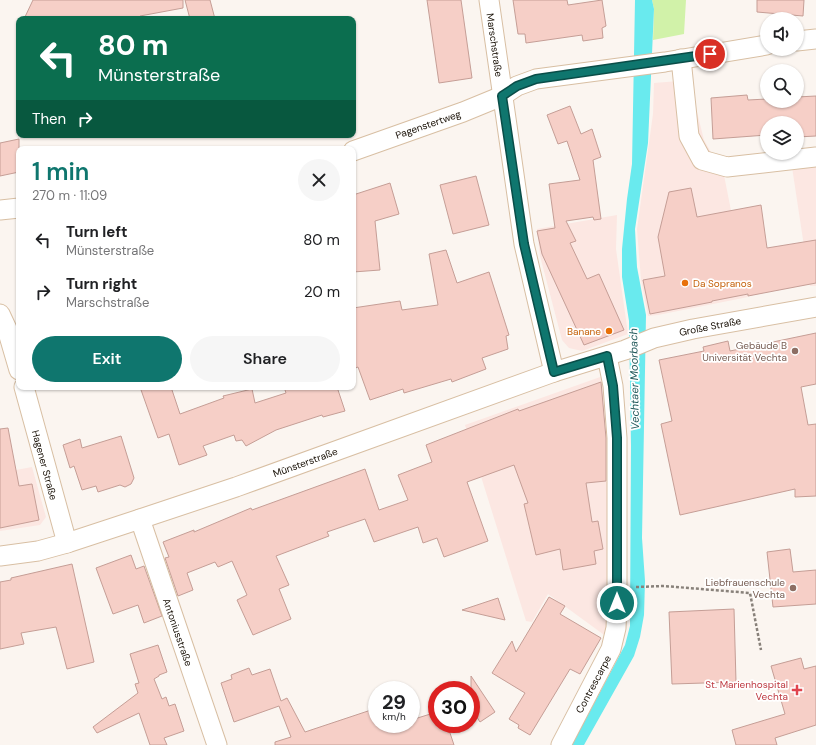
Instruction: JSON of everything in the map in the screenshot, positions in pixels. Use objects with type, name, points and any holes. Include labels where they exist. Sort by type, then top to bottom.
[{"type":"street","name":"Marschstraße","points":[[489,0],[524,244],[554,372]]},
{"type":"street","points":[[804,41],[816,40]]},
{"type":"street","name":"Pagenstertweg","points":[[356,150],[463,112],[502,96],[517,86],[536,79],[760,46]]},
{"type":"street","points":[[673,60],[689,136],[702,160],[727,167],[816,158]]},
{"type":"street","points":[[0,210],[16,208]]},
{"type":"street","name":"Große Straße","points":[[607,356],[654,338],[693,329],[816,307]]},
{"type":"street","points":[[9,323],[16,356]]},
{"type":"street","name":"Münsterstraße","points":[[0,556],[38,551],[140,519],[236,487],[554,372],[607,356]]},
{"type":"street","name":"Contrescarpe","points":[[561,745],[611,649],[616,628],[617,438],[613,386],[607,356]]},
{"type":"street","name":"Hagener Straße","points":[[25,390],[67,543]]},
{"type":"street","name":"Antoniusstraße","points":[[140,519],[217,745]]},
{"type":"path","points":[[634,587],[664,586],[750,593],[761,650]]},
{"type":"shaded area","points":[[691,80],[691,88],[704,140],[724,175],[748,297],[648,316],[641,280],[637,229],[653,114],[654,83]]},
{"type":"shaded area","points":[[816,165],[816,286],[810,286],[792,167]]},
{"type":"shaded area","points":[[617,215],[616,249],[628,334],[582,351],[569,348],[562,340],[540,256],[537,229]]},
{"type":"shaded area","points":[[603,376],[611,435],[607,637],[548,594],[532,622],[526,621],[465,425]]},
{"type":"shaded area","points":[[32,467],[46,517],[40,525],[0,531],[0,473]]},
{"type":"green space","points":[[652,0],[686,0],[684,34],[653,40],[654,9]]},
{"type":"water","name":"Vechtaer Moorbach","points":[[635,0],[652,0],[654,9],[648,143],[635,229],[637,267],[646,315],[642,538],[645,581],[644,615],[640,637],[634,656],[584,745],[572,745],[625,645],[630,626],[631,446],[629,321],[622,277],[622,249],[632,164]]},
{"type":"building","points":[[33,0],[183,0],[183,8],[140,16],[25,16]]},
{"type":"building","points":[[185,0],[210,0],[214,16],[189,16]]},
{"type":"building","points":[[427,0],[461,0],[472,78],[439,83]]},
{"type":"building","points":[[513,0],[567,0],[568,5],[602,0],[606,26],[602,28],[603,38],[583,41],[582,35],[526,43],[525,34],[518,34]]},
{"type":"building","points":[[757,0],[804,0],[803,12],[757,12]]},
{"type":"building","points":[[747,95],[748,100],[760,99],[760,108],[804,108],[804,97],[816,96],[816,136],[804,137],[804,116],[760,116],[760,136],[713,139],[711,98]]},
{"type":"building","points":[[570,106],[581,134],[592,129],[601,157],[593,160],[601,219],[594,220],[593,217],[566,221],[576,241],[570,243],[587,279],[599,274],[624,330],[584,345],[542,254],[537,231],[555,228],[549,184],[580,180],[567,141],[558,144],[547,115]]},
{"type":"building","points":[[19,139],[19,146],[16,146],[16,173],[0,176],[0,143]]},
{"type":"building","points":[[476,176],[489,225],[453,234],[440,185]]},
{"type":"building","points":[[390,183],[399,214],[375,221],[380,270],[356,272],[356,194]]},
{"type":"building","points":[[691,188],[697,217],[761,205],[767,248],[816,240],[816,283],[748,296],[748,294],[650,314],[643,280],[665,276],[658,237],[669,192]]},
{"type":"building","points":[[446,250],[457,283],[489,272],[509,335],[506,336],[508,349],[482,358],[486,369],[452,382],[451,379],[404,393],[403,389],[370,400],[358,367],[356,368],[356,308],[400,301],[402,310],[438,305],[429,254]]},
{"type":"building","points":[[816,333],[816,384],[801,387],[808,425],[816,424],[816,496],[795,497],[795,489],[680,515],[661,424],[672,421],[659,360],[704,351],[703,347],[728,341],[730,351]]},
{"type":"building","points":[[601,382],[606,438],[606,481],[586,483],[592,522],[598,521],[603,549],[594,551],[596,564],[563,570],[560,549],[536,555],[524,504],[528,503],[514,465],[467,482],[488,541],[444,557],[437,538],[423,543],[418,527],[374,542],[365,519],[327,532],[329,536],[276,556],[289,585],[279,589],[291,619],[253,635],[237,600],[247,595],[232,561],[218,567],[215,562],[187,573],[193,590],[178,596],[165,558],[169,557],[163,542],[194,530],[194,532],[251,508],[252,510],[365,469],[379,510],[408,500],[398,475],[432,462],[426,445],[518,409],[519,411]]},
{"type":"building","points":[[141,390],[172,390],[180,414],[224,398],[223,396],[248,390],[252,390],[255,403],[286,393],[285,390],[338,390],[345,411],[323,417],[322,415],[276,430],[246,446],[242,440],[236,441],[234,435],[203,446],[207,455],[179,465],[169,434],[158,438]]},
{"type":"building","points":[[8,428],[19,486],[32,484],[39,520],[0,528],[0,429]]},
{"type":"building","points":[[121,436],[134,478],[131,484],[125,487],[120,485],[98,492],[96,486],[82,490],[74,466],[70,468],[63,445],[80,439],[82,448]]},
{"type":"building","name":"Liebfrauenschule Vechta","points":[[790,549],[793,572],[816,570],[816,604],[773,607],[767,552]]},
{"type":"building","points":[[131,555],[136,569],[144,566],[162,616],[144,623],[138,605],[113,614],[96,568]]},
{"type":"building","points":[[72,564],[94,662],[67,669],[56,627],[21,633],[24,644],[0,649],[0,582],[11,580],[11,578]]},
{"type":"building","points":[[549,597],[565,606],[560,614],[601,638],[580,674],[570,669],[530,735],[518,728],[519,725],[509,719],[525,693],[492,673],[512,641],[516,652]]},
{"type":"building","points":[[498,598],[505,620],[462,610]]},
{"type":"building","points":[[734,609],[736,682],[672,684],[669,612]]},
{"type":"building","points":[[158,645],[167,672],[154,679],[162,699],[166,697],[169,706],[175,704],[184,731],[164,738],[167,745],[150,745],[139,713],[97,733],[93,727],[138,693],[135,684],[139,683],[130,654]]},
{"type":"building","name":"St. Marienhospital Vechta","points":[[801,658],[804,669],[816,666],[816,725],[775,738],[777,745],[736,745],[732,730],[785,714],[771,666]]},
{"type":"building","points":[[249,668],[252,675],[270,669],[281,701],[287,698],[305,732],[368,711],[368,733],[420,733],[420,717],[428,715],[428,733],[450,733],[454,745],[275,745],[275,742],[291,737],[279,706],[234,722],[221,683],[232,679],[231,675]]},
{"type":"building","points":[[480,690],[495,712],[480,722]]},
{"type":"place","name":"Da Sopranos","points":[[685,283]]},
{"type":"place","name":"Banane","points":[[609,331]]},
{"type":"place","name":"Gebäude B Universität Vechta","points":[[795,351]]},
{"type":"place","name":"Liebfrauenschule Vechta","points":[[793,588]]},
{"type":"place","name":"St. Marienhospital Vechta","points":[[797,690]]},
{"type":"route","points":[[617,603],[617,438],[613,386],[607,356],[554,372],[524,244],[502,96],[517,86],[536,79],[664,62],[710,54]]}]
